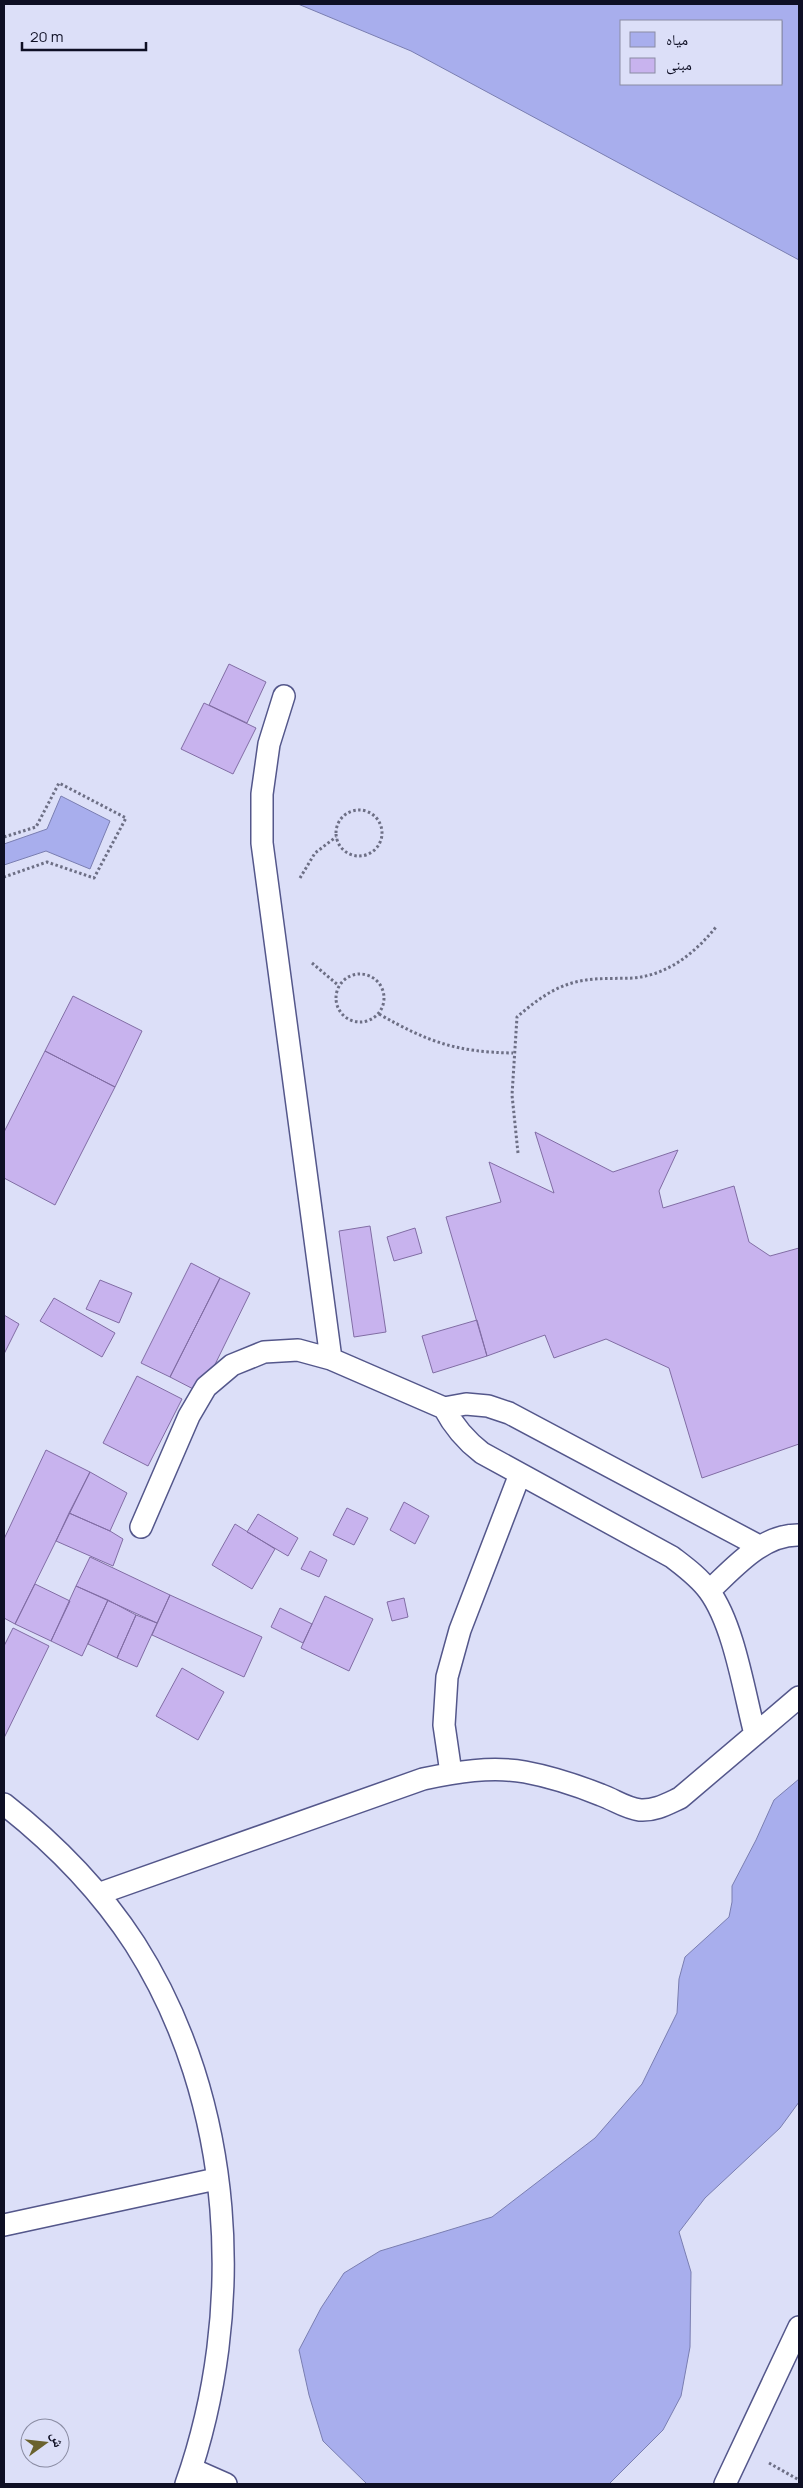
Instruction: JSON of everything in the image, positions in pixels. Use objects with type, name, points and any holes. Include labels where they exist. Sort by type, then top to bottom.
[{"type":"lane","points":[[284,696],[269,744],[262,794],[262,844],[331,1359]]},
{"type":"lane","points":[[141,1527],[189,1416],[206,1387],[232,1364],[264,1352],[298,1350],[331,1359],[444,1408],[466,1404],[488,1406],[509,1413],[759,1546]]},
{"type":"lane","points":[[444,1408],[454,1428],[467,1442],[482,1453],[672,1557],[692,1572],[708,1591],[720,1610],[728,1632],[755,1734]]},
{"type":"lane","points":[[451,1773],[444,1726],[447,1677],[460,1630],[520,1474]]},
{"type":"lane","points":[[708,1591],[759,1546],[786,1535],[799,1535]]},
{"type":"lane","points":[[98,1894],[423,1779],[451,1773],[487,1770],[531,1773],[564,1780],[605,1796],[622,1806],[642,1810],[662,1807],[680,1798],[799,1697]]},
{"type":"lane","points":[[4,1804],[66,1858],[98,1894],[144,1960],[165,2000],[189,2057],[207,2117],[216,2179],[222,2238],[223,2296],[219,2345],[207,2412],[189,2476],[226,2484]]},
{"type":"lane","points":[[4,2226],[216,2179]]},
{"type":"lane","points":[[725,2484],[799,2327]]},
{"type":"path","points":[[4,837],[36,827],[59,783],[126,818],[94,878],[47,862],[4,877]]},
{"type":"path","points":[[298,879],[315,853],[336,836],[337,825],[343,816],[352,810],[363,810],[373,815],[380,824],[382,834],[378,845],[371,853],[359,856],[349,854],[340,847],[336,836]]},
{"type":"path","points":[[518,1153],[512,1095],[513,1053],[517,1017],[533,1003],[571,983],[593,978],[635,978],[654,974],[689,956],[716,927]]},
{"type":"path","points":[[310,960],[314,966],[338,986]]},
{"type":"path","points":[[364,973],[374,977],[380,984],[384,994],[384,1005],[379,1014],[371,1020],[361,1023],[350,1021],[342,1015],[337,1006],[335,996],[338,986],[345,978],[353,974],[364,973]]},
{"type":"path","points":[[379,1014],[413,1034],[445,1046],[479,1052],[513,1053]]},
{"type":"water","points":[[298,4],[799,4],[799,260],[411,51]]},
{"type":"water","points":[[61,796],[110,821],[90,869],[46,851],[4,865],[4,844],[47,829]]},
{"type":"water","points":[[799,1779],[799,2102],[780,2128],[705,2198],[679,2232],[691,2272],[690,2347],[681,2396],[663,2430],[609,2484],[367,2484],[323,2441],[309,2395],[299,2350],[321,2308],[344,2273],[380,2251],[492,2217],[595,2138],[642,2084],[677,2013],[679,1979],[685,1957],[729,1917],[732,1902],[732,1886],[774,1800]]},
{"type":"building","points":[[229,664],[266,682],[247,723],[209,705]]},
{"type":"building","points":[[204,703],[256,728],[233,774],[181,749]]},
{"type":"building","points":[[73,996],[142,1031],[115,1087],[45,1051]]},
{"type":"building","points":[[45,1051],[115,1087],[55,1205],[4,1178],[4,1132]]},
{"type":"building","points":[[535,1132],[613,1172],[678,1150],[659,1191],[663,1208],[734,1186],[749,1242],[770,1256],[799,1248],[799,1444],[702,1478],[669,1368],[606,1339],[554,1358],[545,1335],[487,1356],[446,1217],[501,1202],[489,1162],[554,1193]]},
{"type":"building","points":[[370,1226],[386,1332],[354,1337],[339,1231]]},
{"type":"building","points":[[415,1228],[422,1253],[394,1261],[387,1237]]},
{"type":"building","points":[[191,1263],[220,1278],[170,1377],[141,1363]]},
{"type":"building","points":[[220,1278],[250,1293],[201,1393],[170,1377]]},
{"type":"building","points":[[100,1280],[132,1293],[119,1323],[86,1309]]},
{"type":"building","points":[[54,1298],[115,1333],[102,1357],[40,1321]]},
{"type":"building","points":[[4,1315],[19,1324],[4,1354]]},
{"type":"building","points":[[477,1320],[487,1356],[433,1373],[422,1336]]},
{"type":"building","points":[[137,1376],[182,1399],[148,1466],[103,1443]]},
{"type":"building","points":[[46,1450],[90,1472],[15,1624],[4,1618],[4,1539]]},
{"type":"building","points":[[90,1472],[127,1493],[110,1531],[69,1513]]},
{"type":"building","points":[[404,1502],[429,1516],[415,1544],[390,1530]]},
{"type":"building","points":[[347,1508],[368,1518],[354,1545],[333,1535]]},
{"type":"building","points":[[69,1513],[110,1531],[123,1539],[113,1566],[56,1541]]},
{"type":"building","points":[[258,1514],[298,1538],[288,1556],[247,1532]]},
{"type":"building","points":[[235,1524],[275,1549],[252,1589],[212,1565]]},
{"type":"building","points":[[310,1551],[327,1560],[319,1577],[301,1569]]},
{"type":"building","points":[[90,1557],[170,1595],[157,1623],[76,1586]]},
{"type":"building","points":[[35,1584],[70,1601],[51,1641],[15,1624]]},
{"type":"building","points":[[76,1586],[108,1600],[82,1656],[51,1641]]},
{"type":"building","points":[[170,1595],[262,1637],[244,1677],[152,1635]]},
{"type":"building","points":[[325,1596],[373,1619],[349,1671],[301,1648]]},
{"type":"building","points":[[404,1598],[408,1617],[392,1621],[387,1602]]},
{"type":"building","points":[[108,1600],[136,1615],[117,1658],[88,1644]]},
{"type":"building","points":[[280,1608],[312,1624],[303,1643],[271,1627]]},
{"type":"building","points":[[136,1615],[157,1623],[137,1667],[117,1658]]},
{"type":"building","points":[[13,1628],[49,1646],[4,1738],[4,1646]]},
{"type":"building","points":[[182,1668],[224,1692],[198,1740],[156,1716]]}]
